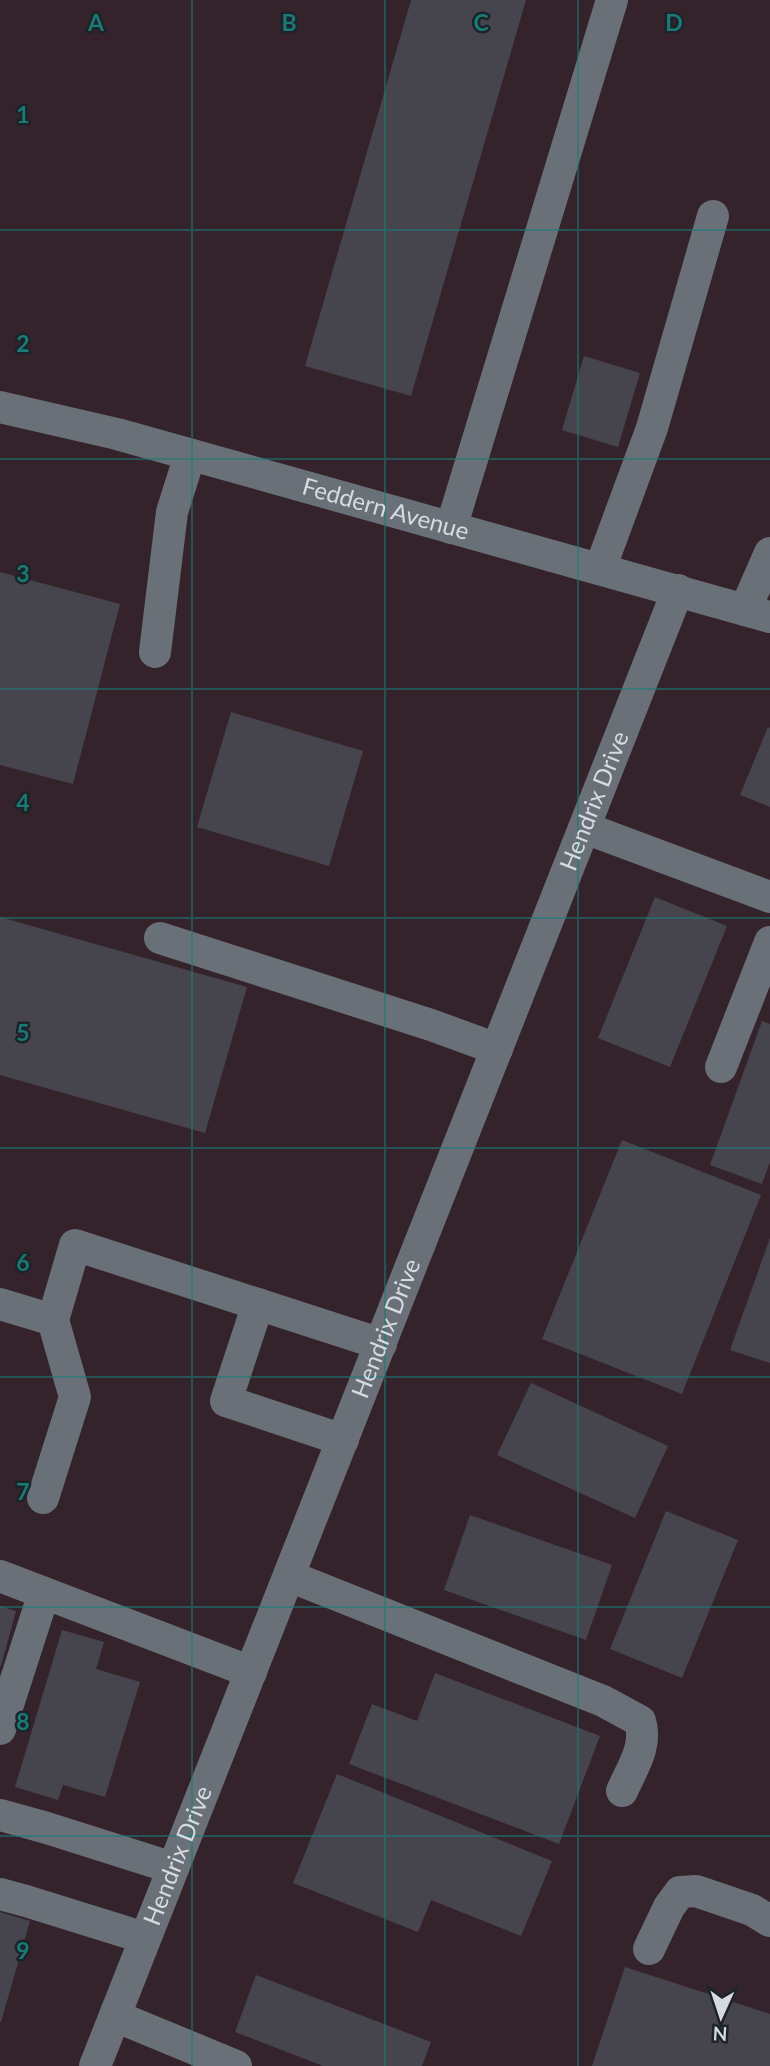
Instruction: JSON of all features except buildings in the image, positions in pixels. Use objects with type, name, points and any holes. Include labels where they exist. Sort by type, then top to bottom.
[{"type":"street","points":[[452,527],[612,0]]},
{"type":"street","points":[[600,569],[652,428],[713,216]]},
{"type":"street","name":"Feddern Avenue","points":[[0,407],[117,434],[758,613]]},
{"type":"street","points":[[155,652],[172,512],[190,455]]},
{"type":"street","points":[[758,613],[770,553]]},
{"type":"street","name":"Hendrix Drive","points":[[95,2066],[678,590]]},
{"type":"street","points":[[585,828],[770,897]]},
{"type":"street","points":[[160,938],[431,1025],[497,1049]]},
{"type":"street","points":[[721,1066],[770,942]]},
{"type":"street","points":[[43,1498],[75,1397],[53,1320],[75,1245],[381,1344]]},
{"type":"street","points":[[0,1304],[53,1320]]},
{"type":"street","points":[[258,1304],[226,1401],[343,1440]]},
{"type":"street","points":[[0,1576],[251,1672]]},
{"type":"street","points":[[289,1576],[603,1701],[640,1721],[643,1743],[622,1791]]},
{"type":"street","points":[[0,1730],[44,1593]]},
{"type":"street","points":[[0,1815],[173,1868]]},
{"type":"street","points":[[649,1949],[669,1907],[680,1892],[696,1891],[752,1910],[770,1921]]},
{"type":"street","points":[[0,1894],[145,1938]]},
{"type":"street","points":[[115,2015],[236,2066]]},
{"type":"shaded area","points":[[0,0],[770,0],[770,2066],[0,2066]]}]
